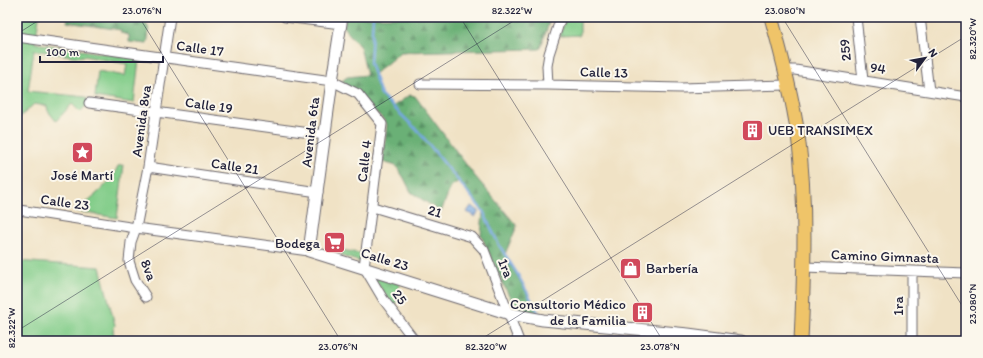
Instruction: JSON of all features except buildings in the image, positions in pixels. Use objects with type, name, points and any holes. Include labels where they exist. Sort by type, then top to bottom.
[{"type":"main road","points":[[771,17],[786,70],[798,135],[802,184],[804,267],[801,341]]},
{"type":"street","name":"Avenida 8va","points":[[136,228],[148,167],[170,17]]},
{"type":"street","points":[[285,17],[342,21]]},
{"type":"street","points":[[548,85],[547,66],[549,54],[561,17]]},
{"type":"street","name":"259","points":[[856,17],[863,80]]},
{"type":"street","points":[[920,17],[929,90]]},
{"type":"street","name":"Avenida 6ta","points":[[309,251],[332,81],[342,21]]},
{"type":"street","name":"Calle 17","points":[[17,37],[332,81]]},
{"type":"street","name":"94","points":[[786,70],[863,80],[966,97]]},
{"type":"street","name":"Calle 4","points":[[332,81],[358,94],[382,124],[373,207],[364,268]]},
{"type":"street","name":"Calle 13","points":[[420,84],[681,88],[788,85]]},
{"type":"street","name":"Calle 19","points":[[89,103],[325,135]]},
{"type":"street","name":"Calle 21","points":[[148,167],[318,192]]},
{"type":"street","name":"21","points":[[373,207],[472,237],[484,250]]},
{"type":"street","name":"Calle 23","points":[[18,209],[136,228],[309,251],[510,314],[542,320],[688,334],[741,341]]},
{"type":"street","name":"8va","points":[[136,228],[131,242],[129,261],[135,280],[146,297]]},
{"type":"street","name":"1ra","points":[[484,250],[520,341]]},
{"type":"street","name":"Camino Gimnasta","points":[[804,267],[966,273]]},
{"type":"street","name":"25","points":[[364,268],[383,299],[415,341]]},
{"type":"street","name":"1ra","points":[[912,272],[912,341]]},
{"type":"green space","points":[[17,17],[39,17],[35,43],[139,59],[134,103],[95,97],[98,71],[125,76],[127,64],[84,56],[78,57],[34,50],[28,91],[86,97],[89,103],[80,112],[72,104],[56,121],[48,111],[47,106],[34,104],[17,120]]},
{"type":"green space","points":[[68,17],[134,17],[133,19],[143,22],[148,27],[149,34],[147,44],[129,42],[129,35],[121,33],[121,30],[67,22]]},
{"type":"green space","points":[[345,17],[551,17],[540,49],[401,52],[374,74],[381,95],[392,107],[410,95],[415,96],[474,175],[517,226],[505,254],[538,313],[515,307],[481,235],[483,211],[459,181],[451,186],[441,212],[411,192],[396,166],[383,162],[387,124],[342,81],[347,77],[367,75],[360,47],[344,28]]},
{"type":"green space","points":[[566,17],[580,17],[580,35],[560,36]]},
{"type":"green space","points":[[124,165],[117,218],[75,211],[105,186],[115,173],[118,166]]},
{"type":"green space","points":[[342,250],[363,254],[361,262],[342,256]]},
{"type":"green space","points":[[17,261],[100,267],[115,325],[113,331],[116,341],[17,341]]},
{"type":"green space","points":[[373,277],[400,284],[395,308]]},
{"type":"water","points":[[471,206],[479,211],[475,217],[467,212]]},
{"type":"waterway","points":[[373,17],[370,63],[381,95],[418,131],[483,211],[499,245],[518,275],[540,316]]},
{"type":"place","name":"UEB TRANSIMEX","points":[[752,130]]},
{"type":"place","name":"José Martí","points":[[82,153]]},
{"type":"place","name":"Bodega","points":[[335,243]]},
{"type":"place","name":"Barbería","points":[[631,268]]},
{"type":"place","name":"Consultorio Médico de la Familia","points":[[642,312]]}]
